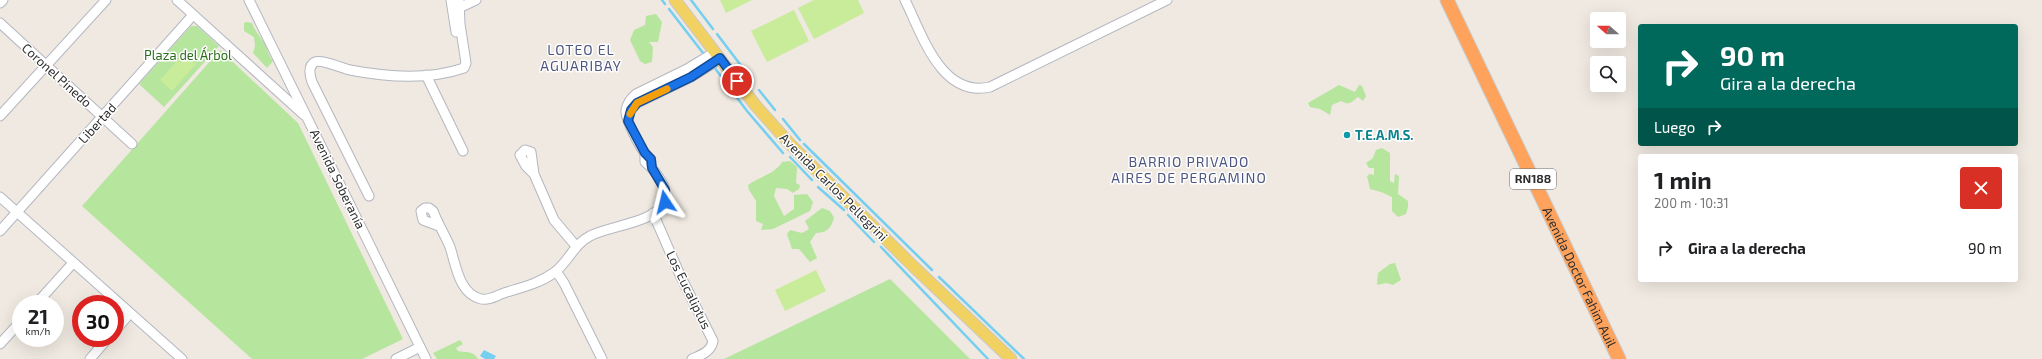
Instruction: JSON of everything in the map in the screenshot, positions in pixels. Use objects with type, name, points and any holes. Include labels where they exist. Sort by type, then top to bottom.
[{"type":"highway","name":"Avenida Doctor Fahim Auil","points":[[1447,0],[1619,359]]},
{"type":"main road","name":"Avenida Carlos Pellegrini","points":[[675,0],[772,125],[914,267],[1011,359]]},
{"type":"street","points":[[0,3],[3,0]]},
{"type":"street","points":[[0,116],[106,0]]},
{"type":"street","points":[[177,0],[308,118]]},
{"type":"street","name":"Avenida Soberanía","points":[[249,0],[426,359]]},
{"type":"street","points":[[451,0],[454,25],[465,57]]},
{"type":"street","points":[[369,196],[312,82],[310,76],[311,66],[315,62],[321,61],[371,73],[426,75],[451,73],[464,68],[466,64],[459,4],[476,0]]},
{"type":"street","points":[[905,0],[935,61],[944,72],[964,86],[980,89],[990,87],[1167,0]]},
{"type":"street","name":"Libertad","points":[[0,231],[194,15]]},
{"type":"street","name":"Coronel Pinedo","points":[[0,23],[132,144]]},
{"type":"street","points":[[440,226],[450,246],[462,284],[475,297],[487,300],[542,281],[556,272],[570,256],[576,246],[593,234],[633,223],[653,213],[661,208],[666,196],[665,190],[652,168],[651,159],[645,153],[628,121],[626,112],[630,101],[636,94],[717,55]]},
{"type":"street","points":[[426,75],[462,151]]},
{"type":"street","points":[[534,174],[554,220],[576,246]]},
{"type":"street","points":[[0,197],[182,359]]},
{"type":"street","name":"Los Eucaliptus","points":[[653,213],[680,275],[713,341],[712,346],[705,352],[692,359]]},
{"type":"street","points":[[44,295],[74,263]]},
{"type":"street","points":[[556,272],[564,283],[602,359]]},
{"type":"street","points":[[124,320],[130,313]]},
{"type":"street","points":[[0,344],[12,331]]},
{"type":"street","points":[[90,359],[100,347]]},
{"type":"street","points":[[396,359],[420,347]]},
{"type":"green space","points":[[720,0],[752,0],[726,13]]},
{"type":"green space","points":[[814,0],[858,0],[864,13],[814,39],[798,8]]},
{"type":"green space","points":[[794,10],[809,41],[767,62],[751,31]]},
{"type":"green space","points":[[656,14],[662,22],[658,42],[649,42],[653,47],[652,62],[645,64],[640,61],[630,40],[634,30],[645,25],[646,16]]},
{"type":"green space","points":[[244,23],[252,23],[273,61],[267,68],[253,53],[255,46],[254,37],[244,31]]},
{"type":"green space","name":"Plaza del Árbol","points":[[191,26],[197,26],[219,46],[164,107],[139,84]]},
{"type":"green space","points":[[220,50],[298,123],[403,339],[362,359],[252,359],[82,206]]},
{"type":"green space","points":[[184,53],[196,64],[172,91],[160,80]]},
{"type":"green space","points":[[1339,85],[1355,92],[1359,85],[1362,86],[1366,96],[1363,101],[1358,97],[1350,103],[1341,101],[1332,105],[1330,115],[1320,109],[1310,107],[1308,103]]},
{"type":"green space","points":[[1382,148],[1390,153],[1390,181],[1394,183],[1395,174],[1399,176],[1398,194],[1408,201],[1406,214],[1398,217],[1392,211],[1392,197],[1370,189],[1367,176],[1370,174],[1374,175],[1374,168],[1369,168],[1366,163],[1373,158],[1376,150]]},
{"type":"green space","points":[[790,161],[797,167],[796,183],[800,185],[799,189],[793,193],[787,189],[776,188],[774,196],[784,216],[794,209],[794,195],[807,194],[813,202],[810,211],[773,229],[761,230],[763,224],[756,221],[756,201],[749,190],[748,185],[775,170],[782,162]]},
{"type":"green space","points":[[822,208],[830,211],[834,218],[826,231],[816,233],[810,242],[817,258],[810,262],[799,249],[792,249],[787,234],[790,230],[802,233],[809,229],[805,221]]},
{"type":"green space","points":[[1395,263],[1401,280],[1393,285],[1386,283],[1377,285],[1378,273],[1390,264]]},
{"type":"green space","points":[[816,270],[826,291],[785,311],[775,290]]},
{"type":"green space","points":[[890,279],[970,359],[724,359]]},
{"type":"green space","points":[[460,340],[463,344],[456,348],[458,351],[472,353],[478,359],[437,359],[433,353]]},
{"type":"water","points":[[484,350],[496,356],[494,359],[485,359],[480,356]]},
{"type":"waterway","points":[[662,0],[665,4]]},
{"type":"waterway","points":[[691,0],[713,29]]},
{"type":"waterway","points":[[669,9],[703,53]]},
{"type":"waterway","points":[[717,34],[752,80]]},
{"type":"waterway","points":[[714,67],[747,111],[783,153]]},
{"type":"waterway","points":[[759,90],[775,110]]},
{"type":"waterway","points":[[783,119],[800,140]]},
{"type":"waterway","points":[[804,144],[932,270]]},
{"type":"waterway","points":[[790,157],[812,180]]},
{"type":"waterway","points":[[818,187],[844,210]]},
{"type":"waterway","points":[[848,215],[874,242]]},
{"type":"waterway","points":[[881,247],[988,359]]},
{"type":"waterway","points":[[939,277],[1024,359]]},
{"type":"slow traffic","points":[[630,114],[631,110],[637,103],[667,89]]},
{"type":"place","name":"T.E.A.M.S.","points":[[1347,135]]},
{"type":"district","name":"LOTEO EL AGUARIBAY","points":[[581,58]]},
{"type":"district","name":"BARRIO PRIVADO AIRES DE PERGAMINO","points":[[1189,170]]},
{"type":"route","points":[[665,202],[665,190],[652,168],[651,159],[645,153],[628,121],[631,110],[637,103],[691,77],[720,58],[737,81]]}]
